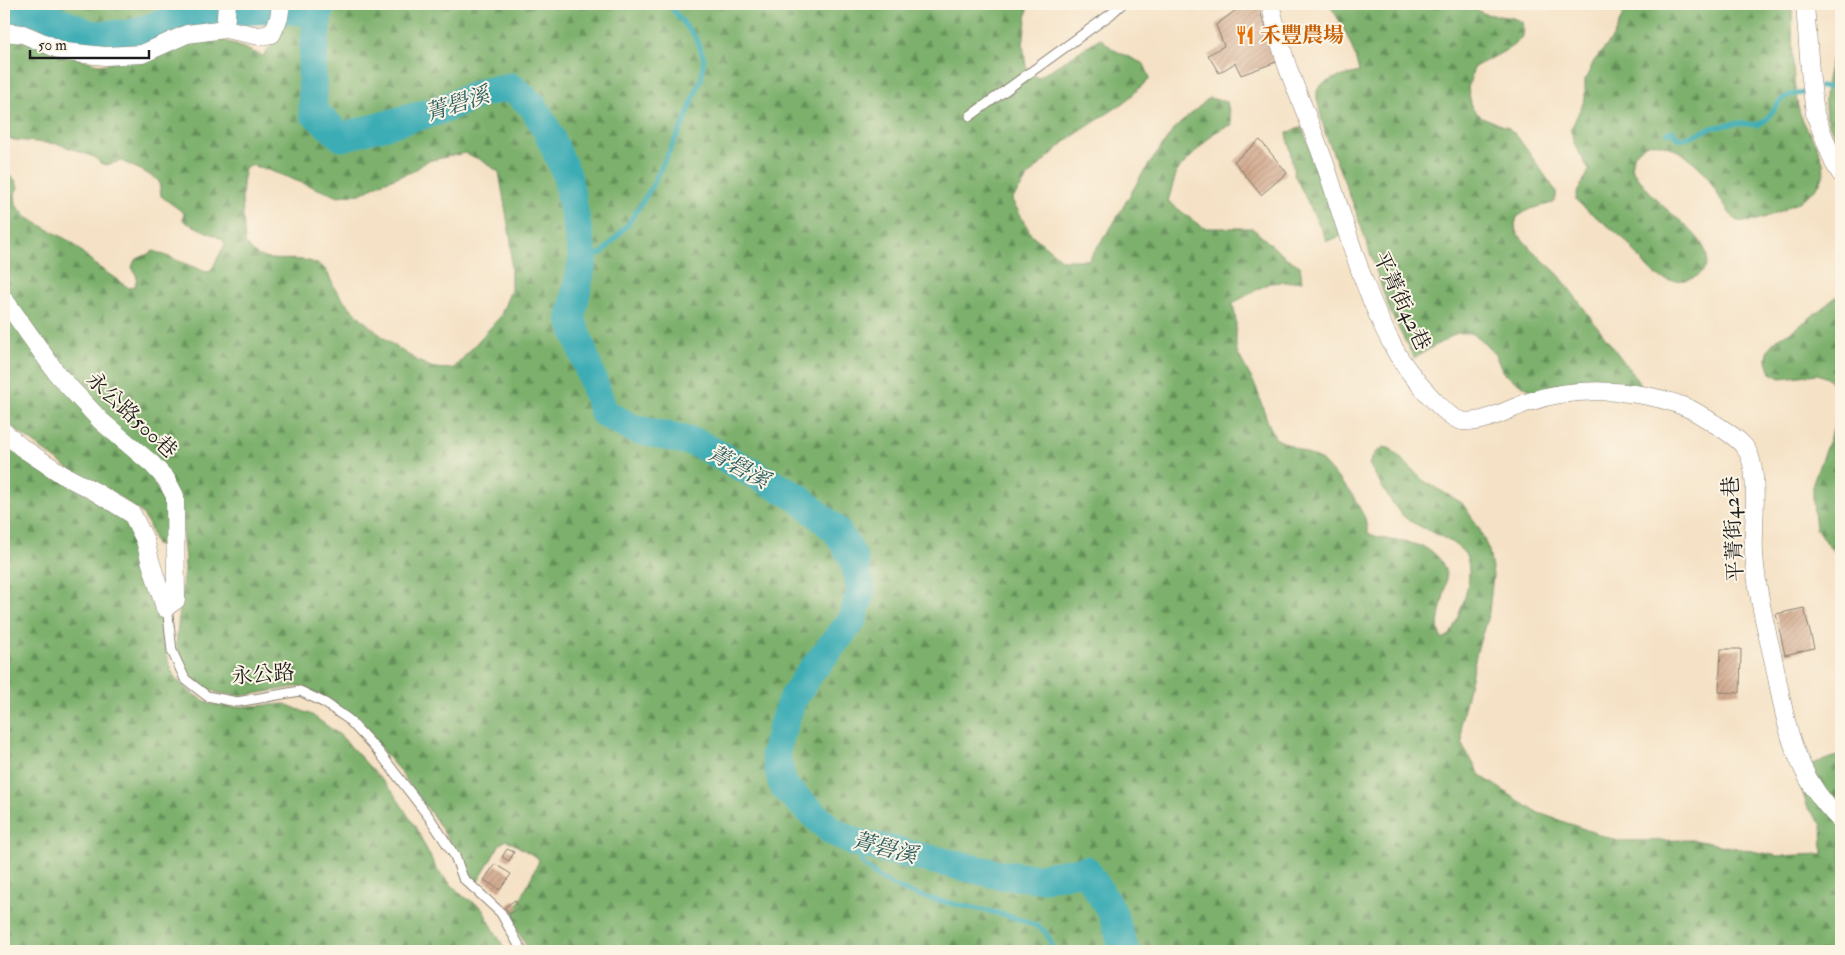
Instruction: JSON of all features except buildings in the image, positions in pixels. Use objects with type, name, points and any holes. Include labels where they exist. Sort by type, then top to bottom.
[{"type":"street","points":[[225,29],[227,4]]},
{"type":"street","name":"平菁街42巷","points":[[1270,4],[1288,69],[1308,116],[1363,278],[1396,351],[1417,381],[1448,414],[1462,422],[1477,421],[1529,402],[1559,394],[1591,392],[1625,393],[1663,400],[1691,409],[1726,431],[1745,446],[1753,466],[1754,476],[1754,556],[1770,644],[1792,741],[1801,766],[1816,791],[1841,821]]},
{"type":"street","points":[[1805,4],[1815,114],[1834,163],[1841,174]]},
{"type":"street","points":[[4,32],[23,34],[64,52],[105,56],[142,54],[186,34],[225,29],[259,36],[272,34],[280,9]]},
{"type":"street","name":"永公路500巷","points":[[4,299],[58,375],[101,421],[166,478],[175,496],[176,600],[165,608]]},
{"type":"street","name":"永公路","points":[[4,432],[21,447],[63,475],[132,514],[145,540],[165,608]]},
{"type":"lane","points":[[970,116],[1122,4]]},
{"type":"lane","name":"永公路","points":[[165,608],[168,616],[172,652],[185,680],[207,696],[237,702],[300,691],[325,703],[348,719],[379,752],[429,817],[455,856],[463,878],[501,912],[522,951]]},
{"type":"green space","points":[[4,4],[206,4],[158,28],[117,37],[90,32],[37,11],[4,7]]},
{"type":"green space","points":[[287,4],[1028,4],[1023,45],[1026,66],[1038,78],[1100,38],[1114,50],[1144,64],[1150,78],[1125,102],[1067,140],[1031,173],[1012,200],[1031,234],[1062,260],[1088,260],[1112,226],[1141,176],[1174,129],[1209,98],[1227,102],[1232,125],[1214,133],[1177,171],[1168,201],[1205,228],[1252,228],[1285,257],[1300,266],[1302,281],[1269,283],[1233,303],[1236,321],[1236,350],[1256,387],[1275,438],[1322,461],[1352,494],[1365,518],[1368,533],[1377,537],[1418,545],[1435,555],[1442,563],[1446,581],[1438,622],[1442,639],[1450,635],[1458,617],[1468,584],[1468,563],[1465,554],[1450,542],[1403,516],[1369,464],[1374,454],[1384,447],[1391,449],[1424,481],[1462,503],[1479,528],[1489,551],[1493,575],[1489,612],[1477,651],[1461,722],[1463,747],[1481,776],[1536,812],[1618,841],[1694,840],[1778,856],[1823,854],[1822,825],[1807,806],[1797,775],[1799,768],[1841,755],[1841,951],[529,951],[511,919],[539,861],[538,858],[507,840],[500,844],[476,885],[465,876],[456,852],[436,820],[398,769],[361,726],[330,700],[301,686],[242,696],[217,693],[194,681],[176,645],[185,559],[178,497],[88,399],[4,291],[4,172],[16,181],[18,188],[15,193],[16,205],[26,217],[71,242],[97,266],[129,288],[135,286],[137,277],[132,267],[135,260],[154,251],[206,272],[211,271],[225,244],[222,239],[185,222],[183,220],[184,213],[161,196],[159,181],[143,171],[121,161],[106,165],[100,163],[94,157],[59,144],[14,140],[4,136],[4,35],[101,65],[145,56],[193,37],[221,39],[263,56],[279,35]],"holes":[[[465,153],[481,160],[499,172],[511,241],[511,290],[500,317],[454,368],[442,369],[431,367],[406,354],[379,334],[344,300],[322,267],[305,260],[263,257],[256,254],[245,243],[242,200],[244,169],[251,165],[336,196],[360,194],[383,182],[414,171],[427,161]]]},
{"type":"green space","points":[[1329,4],[1465,4],[1485,14],[1513,18],[1522,22],[1523,34],[1517,42],[1474,67],[1468,88],[1472,109],[1482,117],[1509,128],[1517,136],[1556,191],[1556,198],[1553,203],[1530,209],[1517,217],[1515,224],[1516,232],[1559,275],[1635,377],[1639,384],[1639,389],[1591,388],[1532,391],[1504,374],[1495,355],[1478,337],[1470,333],[1457,333],[1414,358],[1391,314],[1354,206],[1325,133],[1317,91],[1320,86],[1332,79],[1359,72],[1347,36]]},
{"type":"green space","points":[[1628,4],[1792,4],[1793,69],[1798,107],[1823,163],[1822,180],[1816,188],[1784,210],[1761,219],[1737,221],[1726,209],[1707,176],[1685,155],[1670,147],[1655,143],[1646,145],[1633,156],[1631,168],[1650,192],[1695,235],[1703,246],[1707,257],[1706,266],[1701,273],[1685,280],[1675,281],[1657,276],[1624,239],[1576,200],[1577,192],[1589,170],[1574,143],[1571,129],[1585,99],[1585,80],[1594,61],[1612,39]]},
{"type":"green space","points":[[1841,33],[1841,150],[1827,118],[1825,98],[1828,75]]},
{"type":"green space","points":[[1302,127],[1341,236],[1327,241],[1294,174],[1287,133]]},
{"type":"green space","points":[[1841,293],[1841,557],[1828,546],[1816,528],[1813,503],[1813,482],[1835,424],[1837,405],[1834,386],[1829,379],[1818,374],[1781,378],[1771,373],[1767,360],[1768,349],[1776,340],[1797,328]]},
{"type":"green space","points":[[4,314],[142,464],[160,493],[167,515],[168,526],[162,547],[156,545],[149,525],[142,513],[120,497],[69,469],[4,421]]},
{"type":"green space","points":[[4,442],[121,515],[133,528],[141,563],[163,629],[167,658],[175,678],[194,695],[211,704],[232,707],[285,704],[312,715],[341,736],[392,791],[415,826],[437,870],[463,896],[481,907],[506,951],[4,951]]},
{"type":"waterway","name":"菁礐溪","points":[[319,4],[312,65],[313,112],[342,137],[437,111],[484,92],[511,87],[533,106],[548,132],[567,175],[583,258],[571,318],[604,413],[634,429],[697,443],[797,497],[836,530],[853,557],[861,590],[853,619],[808,675],[792,700],[775,754],[783,785],[788,791],[832,831],[854,842],[1001,875],[1039,878],[1086,870],[1112,912],[1125,951]]},
{"type":"waterway","points":[[583,258],[602,253],[628,224],[650,190],[685,120],[701,79],[704,58],[696,38],[668,4]]},
{"type":"waterway","points":[[4,12],[38,13],[92,35],[131,34],[172,20],[197,15],[271,9],[319,12]]},
{"type":"waterway","points":[[1820,87],[1836,87],[1841,85]]},
{"type":"waterway","points":[[1667,133],[1672,131],[1679,139],[1711,128],[1738,123],[1757,125],[1766,120],[1781,100],[1789,95],[1804,93]]},
{"type":"waterway","points":[[832,831],[852,851]]},
{"type":"waterway","points":[[861,861],[891,885],[911,893],[994,912],[1033,924],[1046,933],[1054,951]]},
{"type":"place","name":"禾豐農場","points":[[1245,35]]}]
